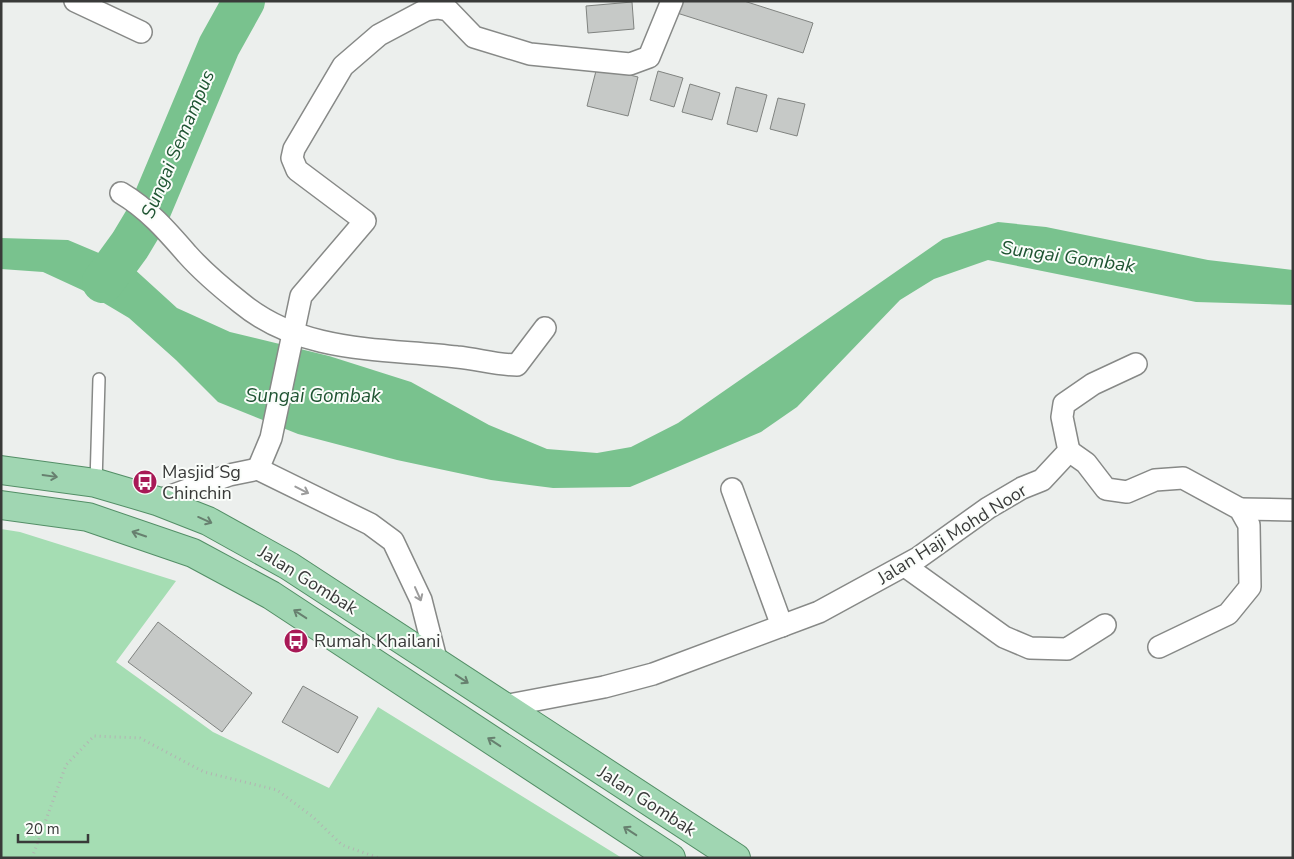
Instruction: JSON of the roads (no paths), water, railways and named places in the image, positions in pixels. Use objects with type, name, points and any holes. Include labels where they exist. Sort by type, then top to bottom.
[{"type":"main road","name":"Jalan Gombak","points":[[1,470],[96,483],[157,501],[208,521],[290,566],[736,858]]},
{"type":"main road","name":"Jalan Gombak","points":[[1,505],[88,517],[194,553],[271,595],[671,858]]},
{"type":"street","points":[[75,1],[141,32]]},
{"type":"street","points":[[258,469],[271,438],[301,296],[365,221],[297,170],[292,158],[294,149],[343,66],[379,35],[426,10],[438,8],[448,10],[474,37],[530,54],[630,64],[649,57],[672,1]]},
{"type":"street","points":[[128,198],[172,235],[194,261],[242,304],[268,323],[292,334],[318,342],[364,350],[459,357],[499,365],[517,365],[545,328]]},
{"type":"street","points":[[1136,364],[1093,384],[1064,404],[1062,417],[1069,451],[1086,463],[1106,489],[1127,492],[1155,480],[1182,478],[1240,509],[1293,510]]},
{"type":"street","name":"Jalan Haji Mohd Noor","points":[[504,706],[604,687],[653,674],[819,612],[905,566],[988,508],[1022,488],[1042,480],[1069,451]]},
{"type":"street","points":[[157,501],[229,475],[258,469],[370,524],[393,541],[421,600],[437,663]]},
{"type":"street","points":[[732,489],[782,626]]},
{"type":"street","points":[[1159,647],[1228,614],[1250,587],[1249,524],[1240,509]]},
{"type":"street","points":[[905,566],[1004,637],[1030,648],[1067,649],[1105,625]]},
{"type":"lane","points":[[96,483],[99,379]]},
{"type":"water","name":"Sungai Gombak","points":[[998,222],[1046,227],[1208,260],[1293,270],[1293,305],[1196,302],[988,260],[934,279],[900,300],[797,407],[761,432],[630,487],[553,488],[491,480],[397,460],[298,434],[218,402],[176,360],[129,318],[82,290],[43,272],[1,269],[1,238],[68,240],[132,267],[177,308],[230,332],[329,356],[411,382],[489,425],[547,449],[597,453],[631,447],[678,423],[943,239]]},
{"type":"waterway","name":"Sungai Semampus","points":[[103,282],[130,245],[148,215],[219,46],[244,1]]},
{"type":"place","name":"Masjid Sg Chinchin","points":[[145,482]]},
{"type":"place","name":"Rumah Khailani","points":[[296,641]]}]
